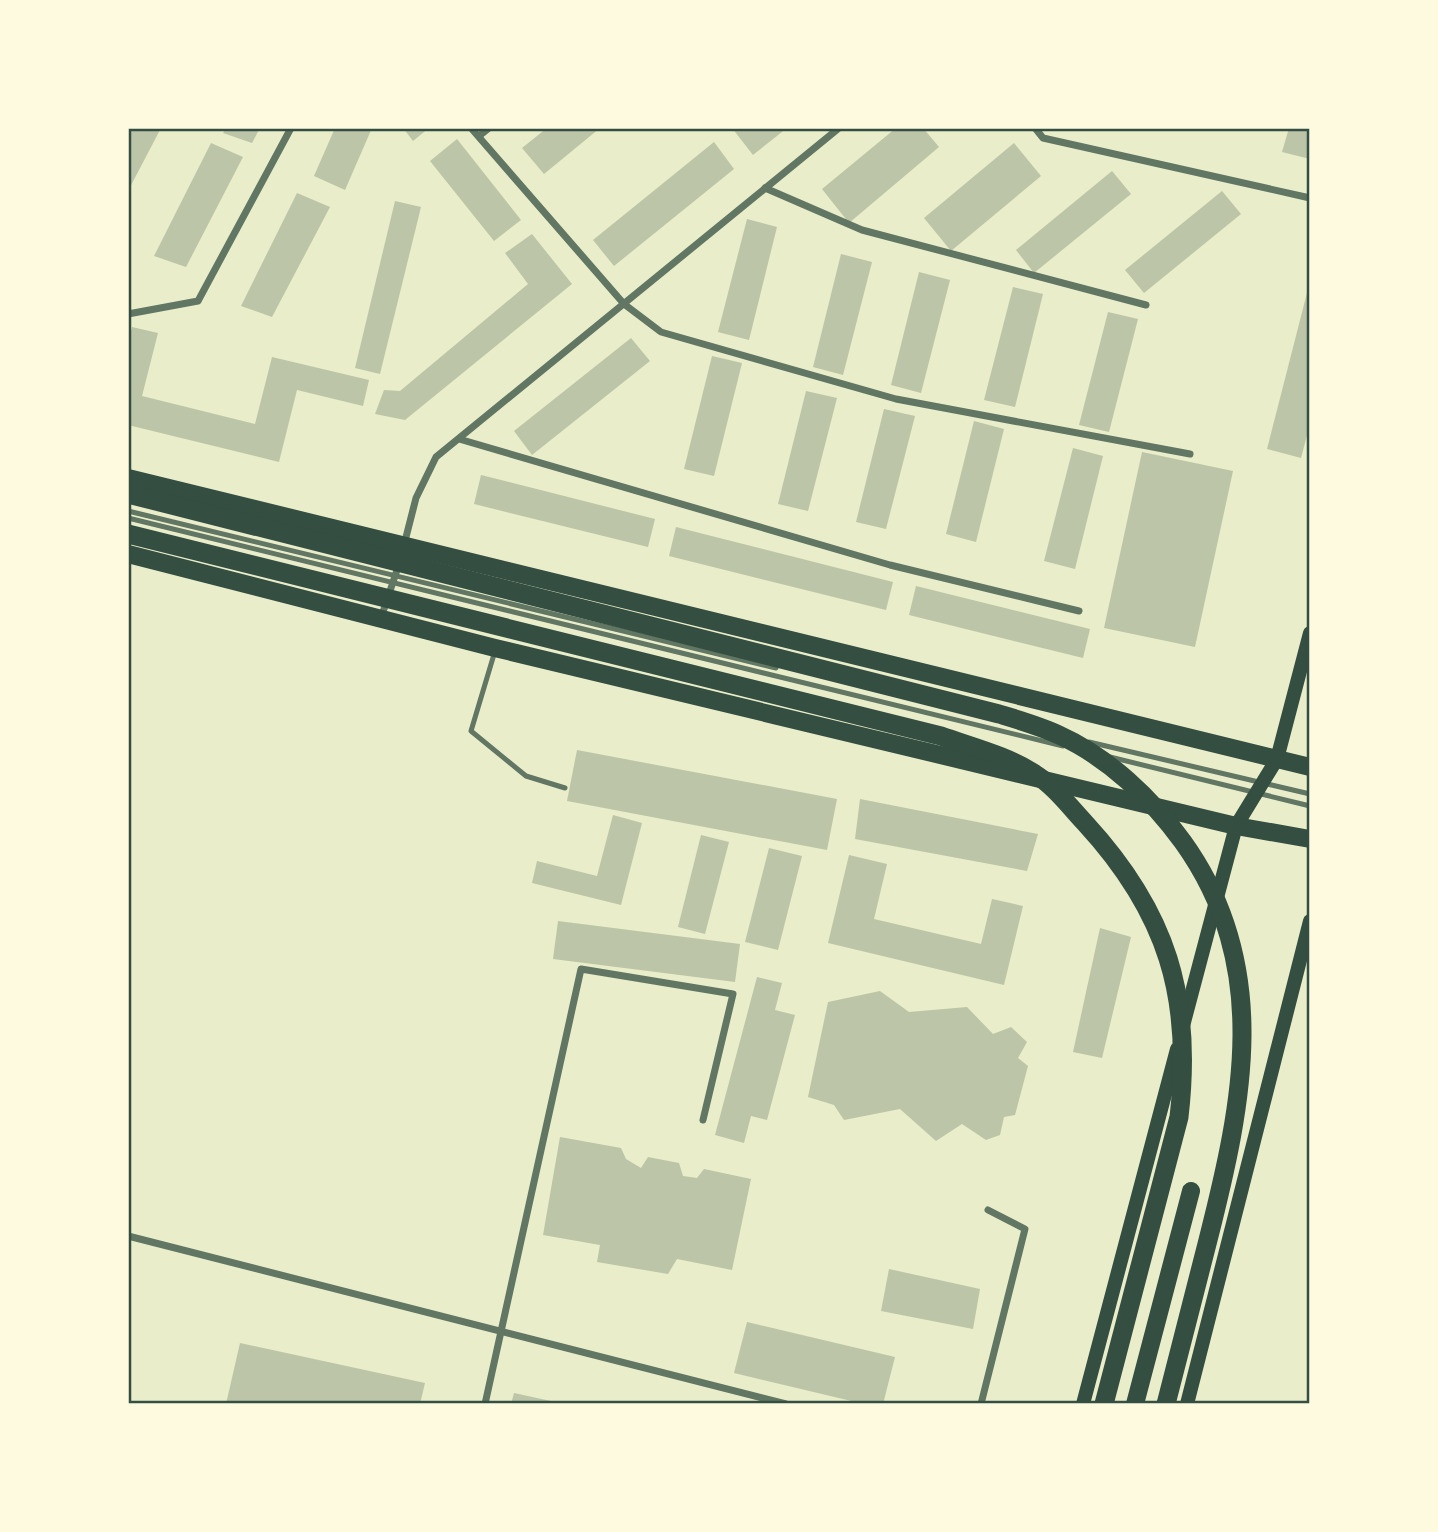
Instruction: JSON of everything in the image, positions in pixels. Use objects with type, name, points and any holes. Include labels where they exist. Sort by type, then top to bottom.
[{"type":"highway","points":[[128,494],[999,714],[1060,735],[1136,788],[1166,818],[1215,894],[1236,963],[1242,1017],[1241,1069],[1234,1140],[1166,1404]]},
{"type":"highway","points":[[128,534],[941,736],[994,754],[1036,774],[1073,810],[1129,875],[1147,904],[1161,936],[1179,1004],[1184,1077],[1179,1118],[1104,1404]]},
{"type":"main road","points":[[128,478],[1310,767]]},
{"type":"main road","points":[[128,554],[495,648],[1236,826],[1310,839]]},
{"type":"main road","points":[[1083,1404],[1236,826],[1277,759],[1310,633]]},
{"type":"main road","points":[[1187,1404],[1310,921]]},
{"type":"main road","points":[[1135,1404],[1191,1191]]},
{"type":"street","points":[[128,314],[198,301],[291,128]]},
{"type":"street","points":[[471,128],[624,304],[661,332],[896,399],[1190,454]]},
{"type":"street","points":[[479,136],[489,128]]},
{"type":"street","points":[[381,618],[394,581],[416,498],[436,457],[839,128]]},
{"type":"street","points":[[1035,128],[1043,138],[1310,198]]},
{"type":"street","points":[[765,188],[862,230],[1146,305]]},
{"type":"street","points":[[459,439],[890,565],[1079,611]]},
{"type":"street","points":[[485,1404],[581,968],[733,994],[703,1120]]},
{"type":"street","points":[[981,1404],[1025,1229],[988,1210]]},
{"type":"street","points":[[128,1236],[502,1334],[786,1404]]},
{"type":"lane","points":[[128,511],[394,581],[802,674]]},
{"type":"lane","points":[[128,518],[1260,788],[1310,794]]},
{"type":"lane","points":[[495,648],[471,731],[526,776],[565,788]]},
{"type":"lane","points":[[856,687],[1260,788],[1310,806]]},
{"type":"building","points":[[128,128],[161,128],[128,191]]},
{"type":"building","points":[[226,128],[260,128],[252,143],[223,133]]},
{"type":"building","points":[[335,128],[372,128],[345,190],[314,176]]},
{"type":"building","points":[[403,128],[429,128],[413,141]]},
{"type":"building","points":[[547,128],[600,128],[544,174],[522,148]]},
{"type":"building","points":[[732,128],[787,128],[753,155]]},
{"type":"building","points":[[896,128],[923,128],[939,147],[849,223],[822,189]]},
{"type":"building","points":[[1289,128],[1310,128],[1310,159],[1282,152]]},
{"type":"building","points":[[457,139],[521,220],[494,241],[430,161]]},
{"type":"building","points":[[714,142],[734,169],[614,266],[593,240]]},
{"type":"building","points":[[211,143],[243,157],[186,267],[154,256]]},
{"type":"building","points":[[1014,143],[1041,176],[951,251],[924,218]]},
{"type":"building","points":[[1112,171],[1131,194],[1034,273],[1016,250]]},
{"type":"building","points":[[1222,191],[1241,214],[1144,293],[1125,270]]},
{"type":"building","points":[[297,193],[330,207],[272,317],[241,306]]},
{"type":"building","points":[[395,201],[421,207],[380,374],[355,368]]},
{"type":"building","points":[[747,219],[777,227],[749,340],[718,332]]},
{"type":"building","points":[[532,234],[572,284],[405,420],[375,414],[384,390],[400,391],[528,284],[505,253]]},
{"type":"building","points":[[841,254],[872,262],[843,375],[813,367]]},
{"type":"building","points":[[919,272],[950,280],[921,393],[891,385]]},
{"type":"building","points":[[1309,285],[1310,424],[1301,458],[1267,449]]},
{"type":"building","points":[[1013,287],[1043,294],[1015,407],[984,400]]},
{"type":"building","points":[[1108,312],[1138,319],[1109,432],[1079,425]]},
{"type":"building","points":[[132,327],[158,333],[142,396],[255,424],[272,357],[369,380],[363,406],[297,390],[279,462],[128,425],[128,343]]},
{"type":"building","points":[[631,338],[650,361],[532,455],[514,431]]},
{"type":"building","points":[[712,356],[742,363],[714,476],[684,469]]},
{"type":"building","points":[[806,391],[837,398],[808,511],[778,504]]},
{"type":"building","points":[[884,409],[915,416],[886,529],[856,522]]},
{"type":"building","points":[[974,421],[1004,429],[976,542],[946,534]]},
{"type":"building","points":[[1073,448],[1103,456],[1075,569],[1044,561]]},
{"type":"building","points":[[1142,452],[1233,471],[1195,647],[1104,628]]},
{"type":"building","points":[[481,475],[655,519],[648,547],[474,504]]},
{"type":"building","points":[[676,527],[893,582],[886,610],[669,556]]},
{"type":"building","points":[[916,586],[1090,629],[1083,658],[909,615]]},
{"type":"building","points":[[577,750],[837,799],[827,850],[567,801]]},
{"type":"building","points":[[860,799],[1038,834],[1027,871],[855,839]]},
{"type":"building","points":[[613,815],[642,823],[621,905],[532,883],[537,861],[597,876]]},
{"type":"building","points":[[701,835],[729,842],[705,934],[678,927]]},
{"type":"building","points":[[769,848],[802,856],[778,950],[745,942]]},
{"type":"building","points":[[849,855],[887,864],[874,919],[981,944],[992,899],[1023,906],[1004,985],[828,943]]},
{"type":"building","points":[[558,921],[740,944],[735,982],[553,959]]},
{"type":"building","points":[[1100,928],[1131,937],[1102,1058],[1073,1052]]},
{"type":"building","points":[[757,977],[782,983],[775,1010],[795,1015],[767,1120],[751,1116],[744,1143],[715,1135]]},
{"type":"building","points":[[880,991],[909,1012],[967,1007],[993,1034],[1011,1027],[1027,1042],[1018,1058],[1028,1066],[1015,1115],[1004,1117],[1000,1135],[986,1140],[962,1124],[936,1141],[900,1109],[844,1120],[834,1105],[808,1097],[828,1002]]},
{"type":"building","points":[[560,1137],[621,1148],[626,1159],[641,1168],[648,1157],[679,1163],[683,1176],[697,1178],[704,1169],[751,1179],[732,1270],[677,1259],[668,1274],[597,1262],[600,1245],[543,1235]]},
{"type":"building","points":[[889,1269],[980,1289],[973,1329],[881,1311]]},
{"type":"building","points":[[747,1322],[895,1357],[883,1404],[864,1404],[734,1373]]},
{"type":"building","points":[[240,1343],[425,1383],[420,1404],[226,1404]]},
{"type":"building","points":[[514,1393],[560,1403],[560,1404],[511,1404]]}]
